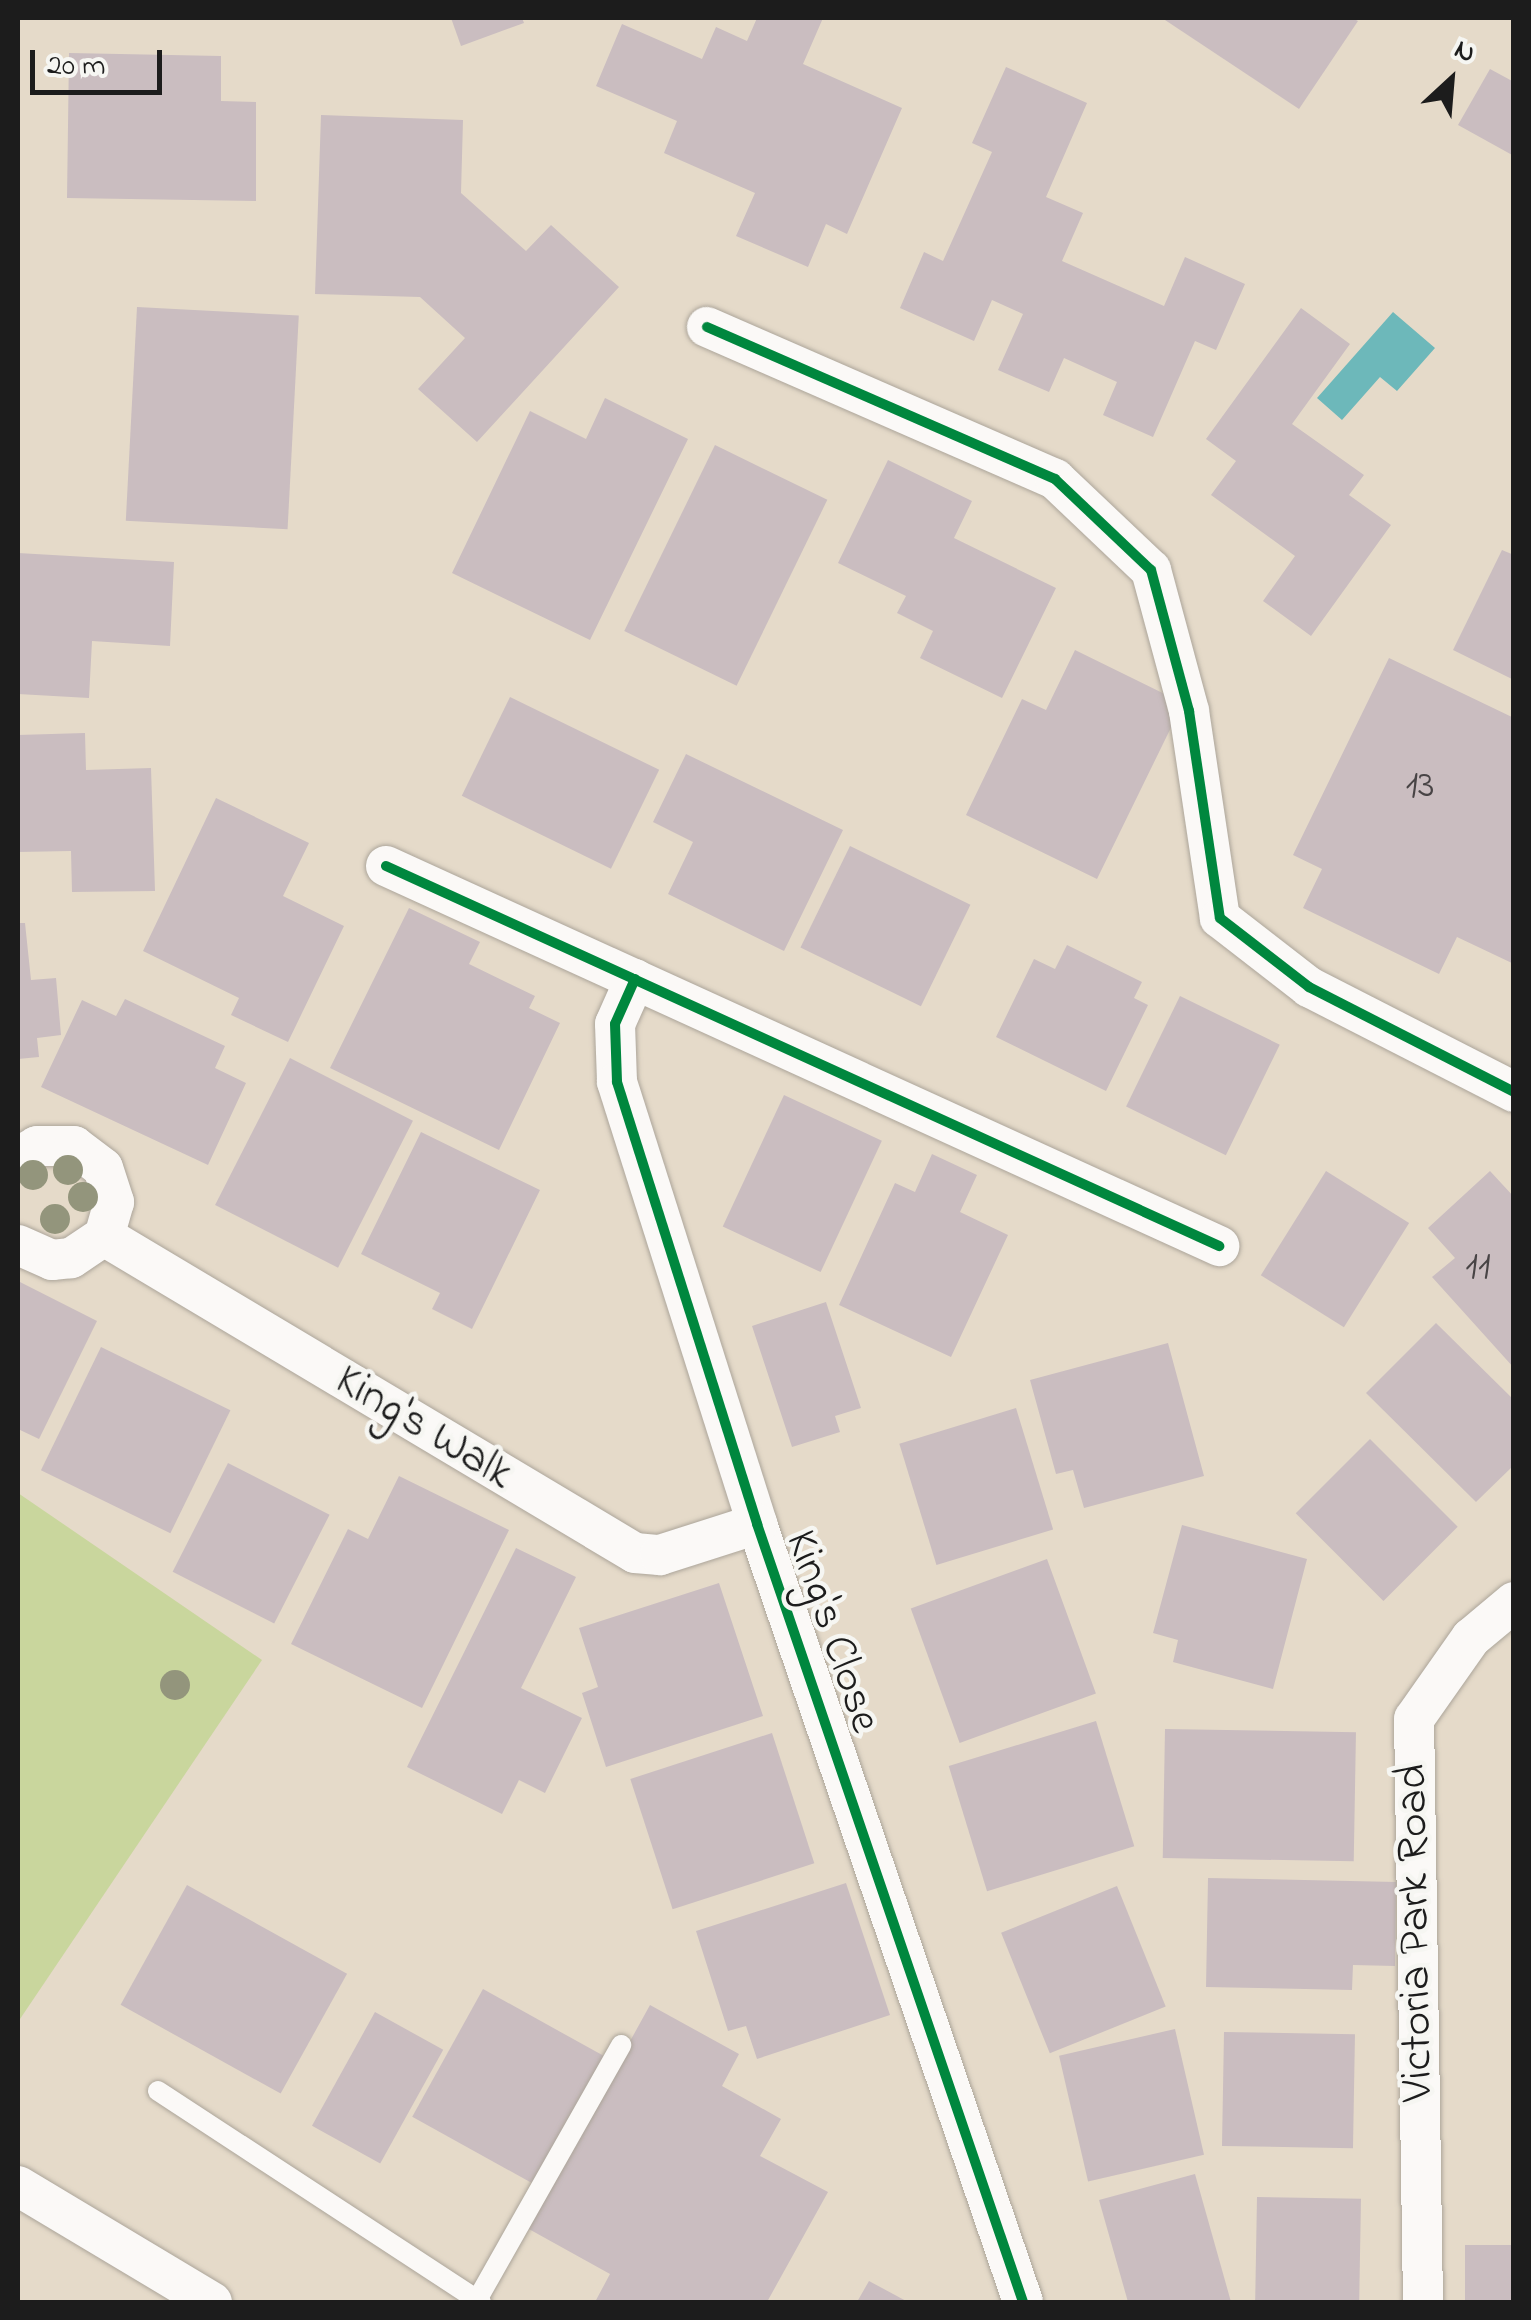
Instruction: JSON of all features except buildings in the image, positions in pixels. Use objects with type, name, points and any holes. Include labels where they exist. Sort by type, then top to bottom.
[{"type":"street","points":[[706,327],[1055,479],[1152,570],[1189,710],[1220,918],[1309,988],[1514,1092]]},
{"type":"street","points":[[386,866],[1220,1246]]},
{"type":"street","name":"King's Close","points":[[635,979],[615,1024],[617,1082],[757,1524],[1023,2302]]},
{"type":"street","points":[[18,1157],[56,1143],[90,1155],[112,1184],[114,1202],[104,1236],[71,1258],[52,1260],[18,1246]]},
{"type":"street","name":"King's Walk","points":[[104,1236],[635,1554],[660,1555],[757,1524]]},
{"type":"street","name":"Victoria Park Road","points":[[1422,2302],[1414,1719],[1470,1638],[1514,1602]]},
{"type":"street","points":[[18,2186],[212,2302]]},
{"type":"lane","points":[[158,2091],[479,2301],[621,2046]]},
{"type":"green space","points":[[18,1493],[262,1660],[18,2022]]},
{"type":"water","points":[[1393,312],[1435,348],[1397,391],[1380,377],[1342,420],[1317,398]]},
{"type":"cycle path","points":[[707,327],[1055,479],[1151,570],[1189,711],[1220,918],[1309,987],[1514,1092]]},
{"type":"cycle path","points":[[386,866],[1219,1246]]},
{"type":"cycle path","points":[[635,979],[615,1024],[617,1082],[757,1524],[1023,2302]]}]
